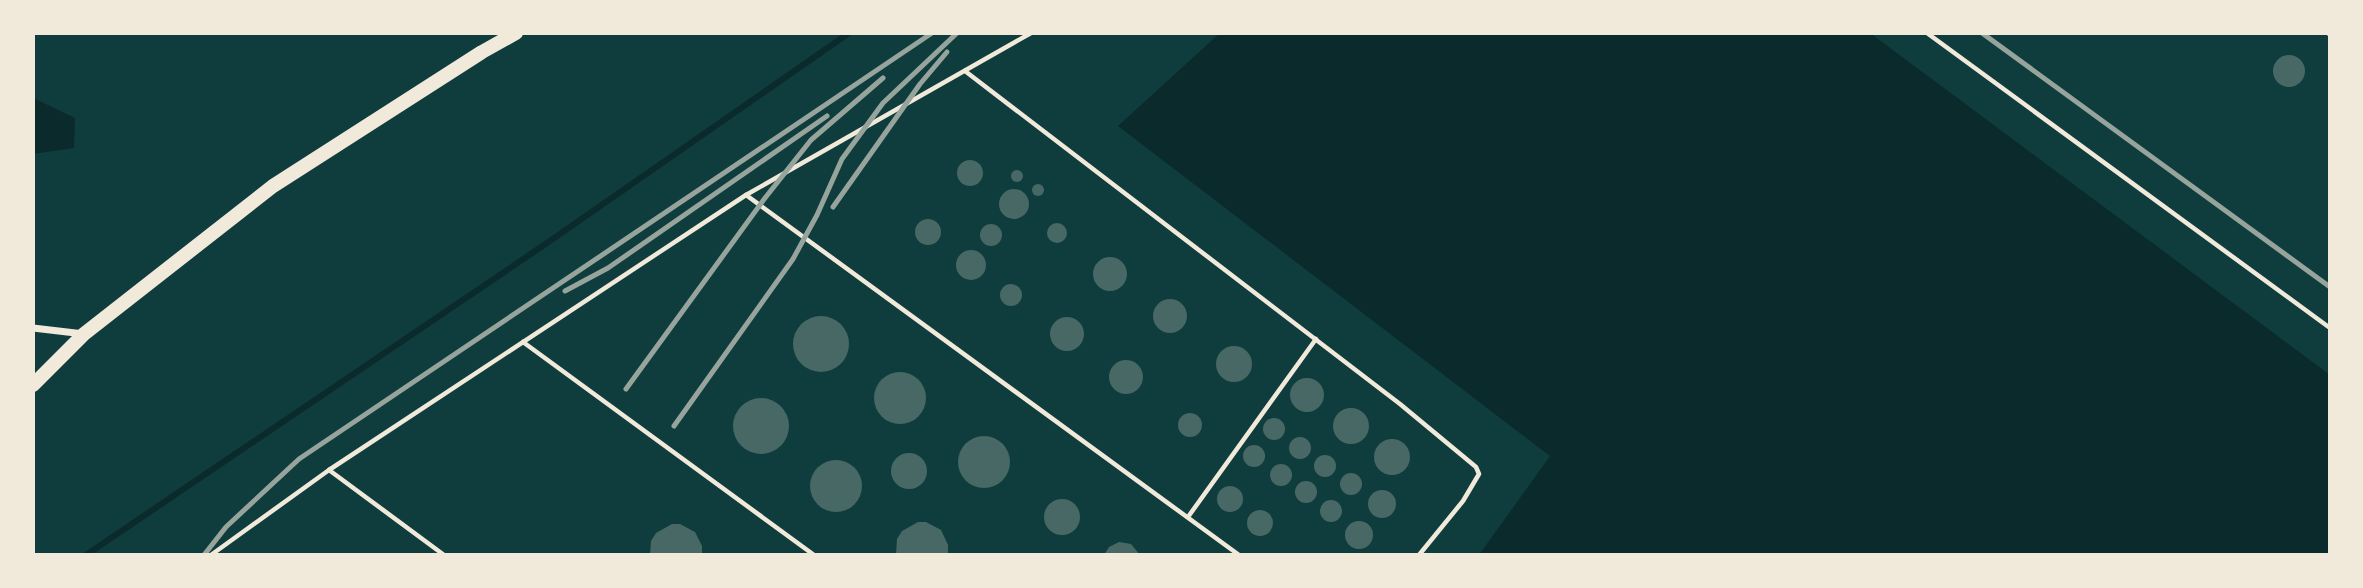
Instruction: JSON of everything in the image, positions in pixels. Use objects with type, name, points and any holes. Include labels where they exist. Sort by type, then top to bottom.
[{"type":"main road","points":[[33,385],[84,334],[273,186],[516,33]]},
{"type":"street","points":[[33,328],[84,334]]},
{"type":"lane","points":[[211,555],[329,470],[746,195],[1031,33]]},
{"type":"lane","points":[[1927,33],[2330,328]]},
{"type":"lane","points":[[964,71],[1400,404],[1476,467],[1479,474],[1462,501],[1419,555]]},
{"type":"lane","points":[[746,195],[1239,555]]},
{"type":"lane","points":[[1188,517],[1316,340]]},
{"type":"lane","points":[[523,342],[814,555]]},
{"type":"lane","points":[[329,470],[444,555]]},
{"type":"water","points":[[1220,33],[1870,33],[2330,375],[2330,555],[1479,555],[1550,456],[1118,126]]},
{"type":"water","points":[[33,98],[75,118],[74,148],[33,154]]},
{"type":"building","points":[[2289,55],[2300,60],[2305,71],[2300,82],[2289,87],[2278,82],[2273,71],[2278,60]]},
{"type":"building","points":[[970,160],[979,164],[983,173],[979,182],[970,186],[961,182],[957,173],[961,164]]},
{"type":"building","points":[[1017,170],[1023,176],[1017,182],[1011,176]]},
{"type":"building","points":[[1038,184],[1044,190],[1038,196],[1032,190]]},
{"type":"building","points":[[1014,189],[1025,193],[1029,204],[1025,215],[1014,219],[1003,215],[999,204],[1003,193]]},
{"type":"building","points":[[928,219],[937,223],[941,232],[937,241],[928,245],[919,241],[915,232],[919,223]]},
{"type":"building","points":[[1057,223],[1064,226],[1067,233],[1064,240],[1057,243],[1050,240],[1047,233],[1050,226]]},
{"type":"building","points":[[991,224],[999,227],[1002,235],[999,243],[991,246],[983,243],[980,235],[983,227]]},
{"type":"building","points":[[971,250],[982,254],[986,265],[982,276],[971,280],[960,276],[956,265],[960,254]]},
{"type":"building","points":[[1110,257],[1122,262],[1127,274],[1122,286],[1110,291],[1098,286],[1093,274],[1098,262]]},
{"type":"building","points":[[1011,284],[1019,287],[1022,295],[1019,303],[1011,306],[1003,303],[1000,295],[1003,287]]},
{"type":"building","points":[[1170,299],[1182,304],[1187,316],[1182,328],[1170,333],[1158,328],[1153,316],[1158,304]]},
{"type":"building","points":[[816,316],[826,316],[841,324],[847,333],[847,355],[841,364],[826,372],[816,372],[798,360],[793,349],[793,339],[805,321]]},
{"type":"building","points":[[1067,317],[1079,322],[1084,334],[1079,346],[1067,351],[1055,346],[1050,334],[1055,322]]},
{"type":"building","points":[[1234,346],[1246,352],[1252,364],[1246,376],[1234,382],[1222,376],[1216,364],[1222,352]]},
{"type":"building","points":[[1126,360],[1138,365],[1143,377],[1138,389],[1126,394],[1114,389],[1109,377],[1114,365]]},
{"type":"building","points":[[900,372],[919,379],[926,398],[919,417],[900,424],[881,417],[874,398],[881,379]]},
{"type":"building","points":[[1307,378],[1319,383],[1324,395],[1319,407],[1307,412],[1295,407],[1290,395],[1295,383]]},
{"type":"building","points":[[756,398],[766,398],[781,406],[787,415],[787,437],[781,446],[766,454],[756,454],[738,442],[733,431],[733,421],[745,403]]},
{"type":"building","points":[[1351,408],[1363,414],[1369,426],[1363,438],[1351,444],[1339,438],[1333,426],[1339,414]]},
{"type":"building","points":[[1190,413],[1199,416],[1202,425],[1199,434],[1190,437],[1181,434],[1178,425],[1181,416]]},
{"type":"building","points":[[1274,418],[1284,425],[1285,429],[1278,439],[1274,440],[1264,433],[1263,429],[1270,419]]},
{"type":"building","points":[[984,436],[1003,443],[1010,462],[1003,481],[984,488],[965,481],[958,462],[965,443]]},
{"type":"building","points":[[1300,437],[1310,444],[1311,448],[1304,458],[1300,459],[1290,452],[1289,448],[1296,438]]},
{"type":"building","points":[[1392,439],[1404,445],[1410,457],[1404,469],[1392,475],[1380,469],[1374,457],[1380,445]]},
{"type":"building","points":[[1254,445],[1264,452],[1265,456],[1258,466],[1254,467],[1244,460],[1243,456],[1250,446]]},
{"type":"building","points":[[909,453],[922,458],[927,471],[922,484],[909,489],[896,484],[891,471],[896,458]]},
{"type":"building","points":[[1325,455],[1335,462],[1336,466],[1329,476],[1325,477],[1315,470],[1314,466],[1321,456]]},
{"type":"building","points":[[836,460],[855,467],[862,486],[855,505],[836,512],[817,505],[810,486],[817,467]]},
{"type":"building","points":[[1281,464],[1291,471],[1292,475],[1285,485],[1281,486],[1271,479],[1270,475],[1277,465]]},
{"type":"building","points":[[1351,473],[1361,480],[1362,484],[1355,494],[1351,495],[1341,488],[1340,484],[1347,474]]},
{"type":"building","points":[[1306,481],[1316,488],[1317,492],[1310,502],[1306,503],[1296,496],[1295,492],[1302,482]]},
{"type":"building","points":[[1230,486],[1240,489],[1243,499],[1240,509],[1230,512],[1220,509],[1217,499],[1220,489]]},
{"type":"building","points":[[1382,490],[1392,494],[1396,504],[1392,514],[1382,518],[1372,514],[1368,504],[1372,494]]},
{"type":"building","points":[[1062,499],[1075,504],[1080,517],[1075,530],[1062,535],[1049,530],[1044,517],[1049,504]]},
{"type":"building","points":[[1331,500],[1341,507],[1342,511],[1335,521],[1331,522],[1321,515],[1320,511],[1327,501]]},
{"type":"building","points":[[1260,510],[1270,513],[1273,523],[1270,533],[1260,536],[1250,533],[1247,523],[1250,513]]},
{"type":"building","points":[[1359,521],[1369,525],[1373,535],[1369,545],[1359,549],[1349,545],[1345,535],[1349,525]]},
{"type":"building","points":[[918,522],[926,522],[941,530],[948,545],[948,555],[896,555],[897,539],[902,531]]},
{"type":"building","points":[[672,524],[680,524],[695,532],[702,546],[702,555],[650,555],[651,541],[656,533]]},
{"type":"building","points":[[1119,542],[1131,544],[1140,555],[1104,555],[1109,547]]},
{"type":"waterway","points":[[86,555],[547,243],[849,33]]},
{"type":"railway","points":[[204,555],[226,527],[299,459],[932,33]]},
{"type":"railway","points":[[674,426],[793,259],[817,215],[842,159],[883,103],[957,33]]},
{"type":"railway","points":[[1982,33],[2330,287]]},
{"type":"railway","points":[[833,207],[920,84],[947,52]]},
{"type":"railway","points":[[626,389],[765,198],[811,140],[883,78]]},
{"type":"railway","points":[[565,291],[608,268],[827,116]]}]
